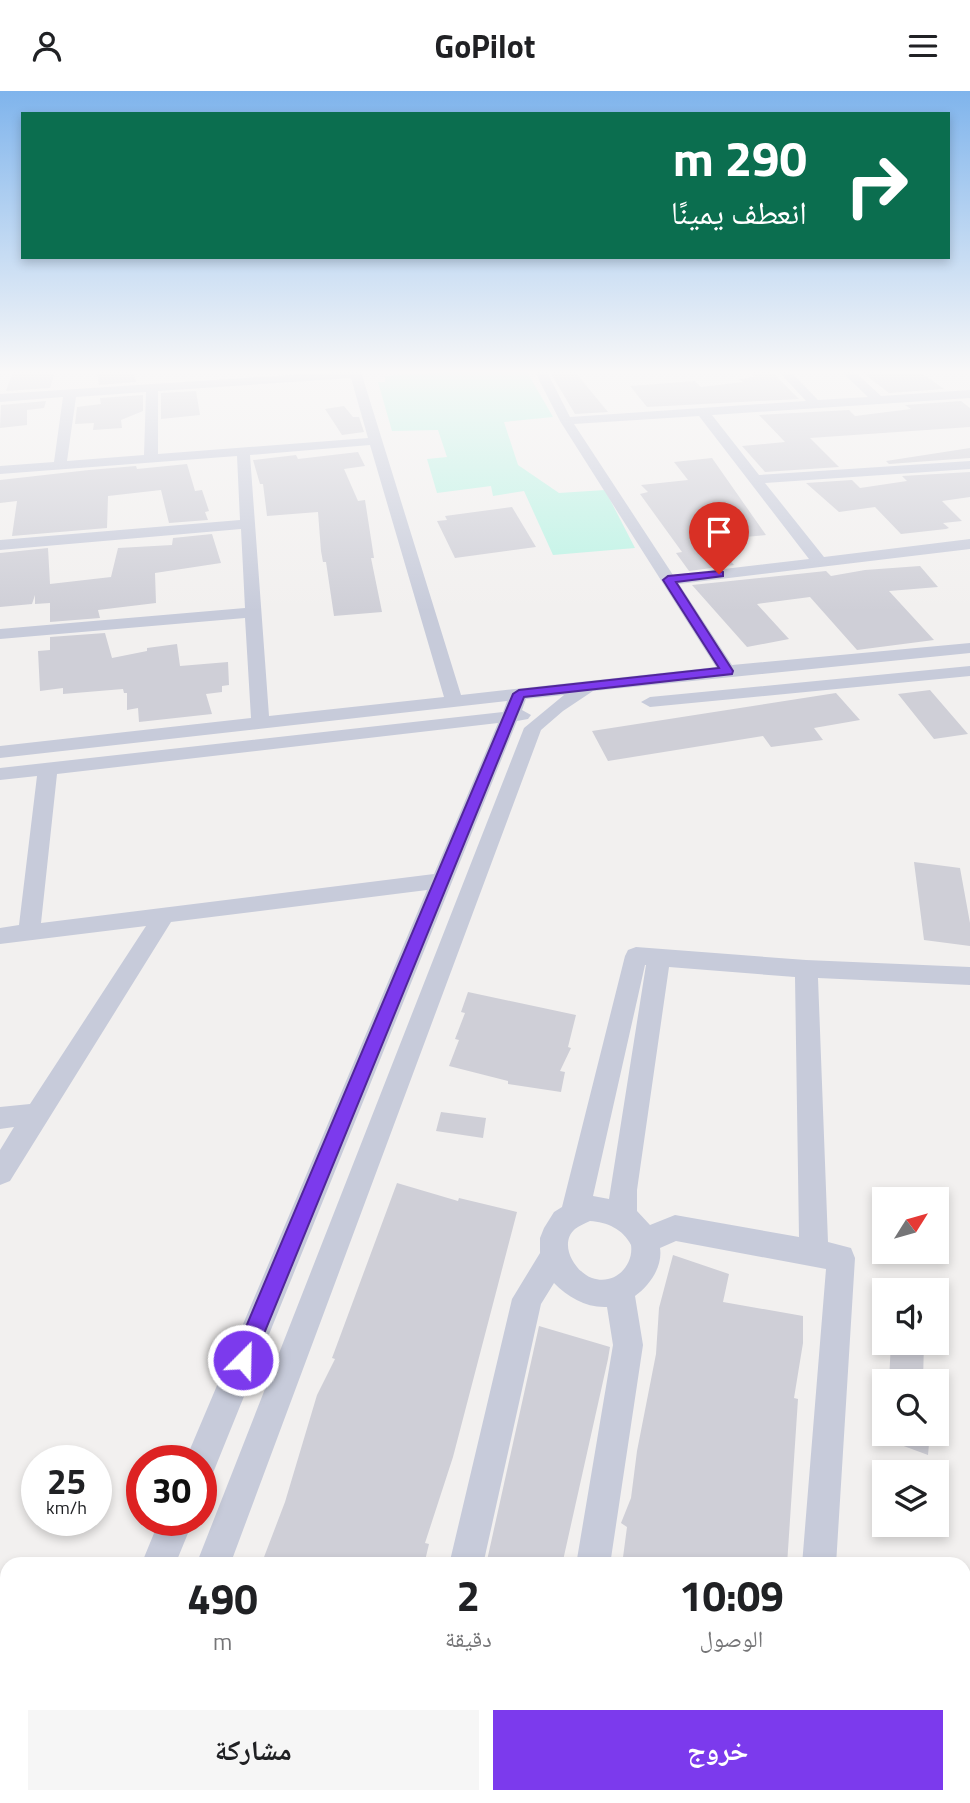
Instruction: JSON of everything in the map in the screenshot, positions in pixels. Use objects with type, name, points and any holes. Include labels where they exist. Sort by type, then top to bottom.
[{"type":"street","points":[[60,465],[62,452]]},
{"type":"street","points":[[151,452],[151,458]]},
{"type":"street","points":[[0,470],[231,452]]},
{"type":"street","points":[[243,452],[260,722]]},
{"type":"street","points":[[379,452],[454,701]]},
{"type":"street","points":[[586,452],[727,671]]},
{"type":"street","points":[[735,452],[820,562]]},
{"type":"street","points":[[756,479],[970,465]]},
{"type":"street","points":[[0,545],[248,524]]},
{"type":"street","points":[[668,580],[970,544]]},
{"type":"street","points":[[0,635],[253,612]]},
{"type":"street","points":[[0,774],[515,705],[589,686],[970,648]]},
{"type":"street","points":[[650,702],[970,671]]},
{"type":"street","points":[[216,1557],[533,728],[589,686]]},
{"type":"street","points":[[0,752],[454,701],[515,705],[551,712]]},
{"type":"street","points":[[208,1445],[515,705]]},
{"type":"street","points":[[29,932],[48,769]]},
{"type":"street","points":[[0,936],[443,880]]},
{"type":"street","points":[[0,1173],[164,915]]},
{"type":"street","points":[[648,957],[806,969],[970,976]]},
{"type":"street","points":[[575,1212],[648,957]]},
{"type":"street","points":[[623,1216],[623,1190],[648,957]]},
{"type":"street","points":[[806,969],[814,1253]]},
{"type":"street","points":[[0,1118],[37,1114]]},
{"type":"street","points":[[599,1207],[623,1216],[632,1222],[643,1241],[645,1253],[638,1276],[619,1291],[592,1292],[567,1279],[554,1257],[553,1243],[564,1220],[575,1212],[599,1207]]},
{"type":"street","points":[[643,1241],[676,1228],[841,1258],[819,1557]]},
{"type":"street","points":[[468,1557],[527,1299],[554,1257]]},
{"type":"street","points":[[594,1557],[628,1345],[619,1291]]},
{"type":"street","points":[[161,1557],[170,1536]]},
{"type":"green space","points":[[445,452],[514,452],[518,465],[559,493],[605,490],[635,548],[553,555],[524,491],[493,496],[491,486],[437,493],[427,459],[447,457]]},
{"type":"building","points":[[358,452],[365,466],[344,469],[358,501],[365,500],[374,558],[371,558],[382,612],[334,616],[326,562],[323,562],[321,551],[318,512],[267,516],[263,484],[260,484],[253,460],[296,455],[298,459]]},
{"type":"building","points":[[747,452],[824,452],[839,467],[765,472]]},
{"type":"building","points":[[945,452],[970,452],[970,458],[889,464],[886,461]]},
{"type":"building","points":[[712,458],[766,535],[714,540],[734,565],[689,571],[676,553],[682,552],[640,494],[648,492],[641,485],[688,480],[674,462]]},
{"type":"building","points":[[187,464],[195,491],[202,490],[209,511],[205,512],[208,520],[169,523],[161,490],[108,496],[107,528],[12,536],[17,501],[0,503],[0,480],[89,470]]},
{"type":"building","points":[[970,472],[970,497],[942,501],[962,521],[943,523],[949,528],[946,529],[901,534],[875,507],[839,512],[806,483],[852,480],[860,488],[907,481],[902,476]]},
{"type":"building","points":[[512,507],[536,547],[455,558],[437,521],[447,520],[445,516]]},
{"type":"building","points":[[212,534],[221,563],[155,573],[156,603],[98,610],[100,618],[50,622],[50,603],[35,604],[35,595],[32,604],[0,607],[0,553],[48,548],[50,584],[111,577],[118,548],[172,545],[173,538]]},
{"type":"building","points":[[920,566],[938,587],[889,591],[934,640],[857,650],[810,597],[757,604],[789,639],[747,647],[692,585],[826,571],[831,576],[865,570]]},
{"type":"building","points":[[105,633],[112,658],[147,651],[147,648],[177,644],[180,666],[228,662],[229,685],[222,686],[222,692],[206,694],[212,714],[139,722],[138,708],[127,710],[127,693],[124,693],[123,689],[63,694],[63,688],[40,691],[38,651],[50,650],[50,637]]},
{"type":"building","points":[[930,690],[968,734],[934,739],[898,694]]},
{"type":"building","points":[[836,693],[860,720],[814,728],[823,740],[771,747],[763,736],[608,761],[592,731]]},
{"type":"building","points":[[914,862],[960,868],[970,923],[970,946],[924,940]]},
{"type":"building","points":[[468,992],[576,1015],[568,1047],[571,1048],[560,1071],[565,1072],[561,1092],[508,1084],[508,1081],[449,1066],[459,1040],[455,1039],[465,1013],[461,1012]]},
{"type":"building","points":[[441,1112],[486,1118],[483,1138],[436,1131]]},
{"type":"building","points":[[397,1183],[458,1201],[459,1198],[517,1212],[453,1457],[425,1543],[429,1544],[426,1557],[264,1557],[285,1502],[317,1395],[335,1359],[332,1358]]},
{"type":"building","points":[[673,1255],[729,1274],[723,1302],[803,1316],[803,1343],[794,1398],[798,1399],[788,1557],[623,1557],[627,1527],[621,1523],[631,1498],[637,1451],[656,1354],[659,1308]]},
{"type":"building","points":[[539,1326],[610,1347],[564,1557],[488,1557]]},
{"type":"building","points":[[890,1355],[924,1355],[923,1369],[890,1369]]},
{"type":"building","points":[[904,1446],[929,1446],[928,1455]]},
{"type":"route","points":[[243,1360],[519,694],[727,671],[668,580],[719,574]]}]
